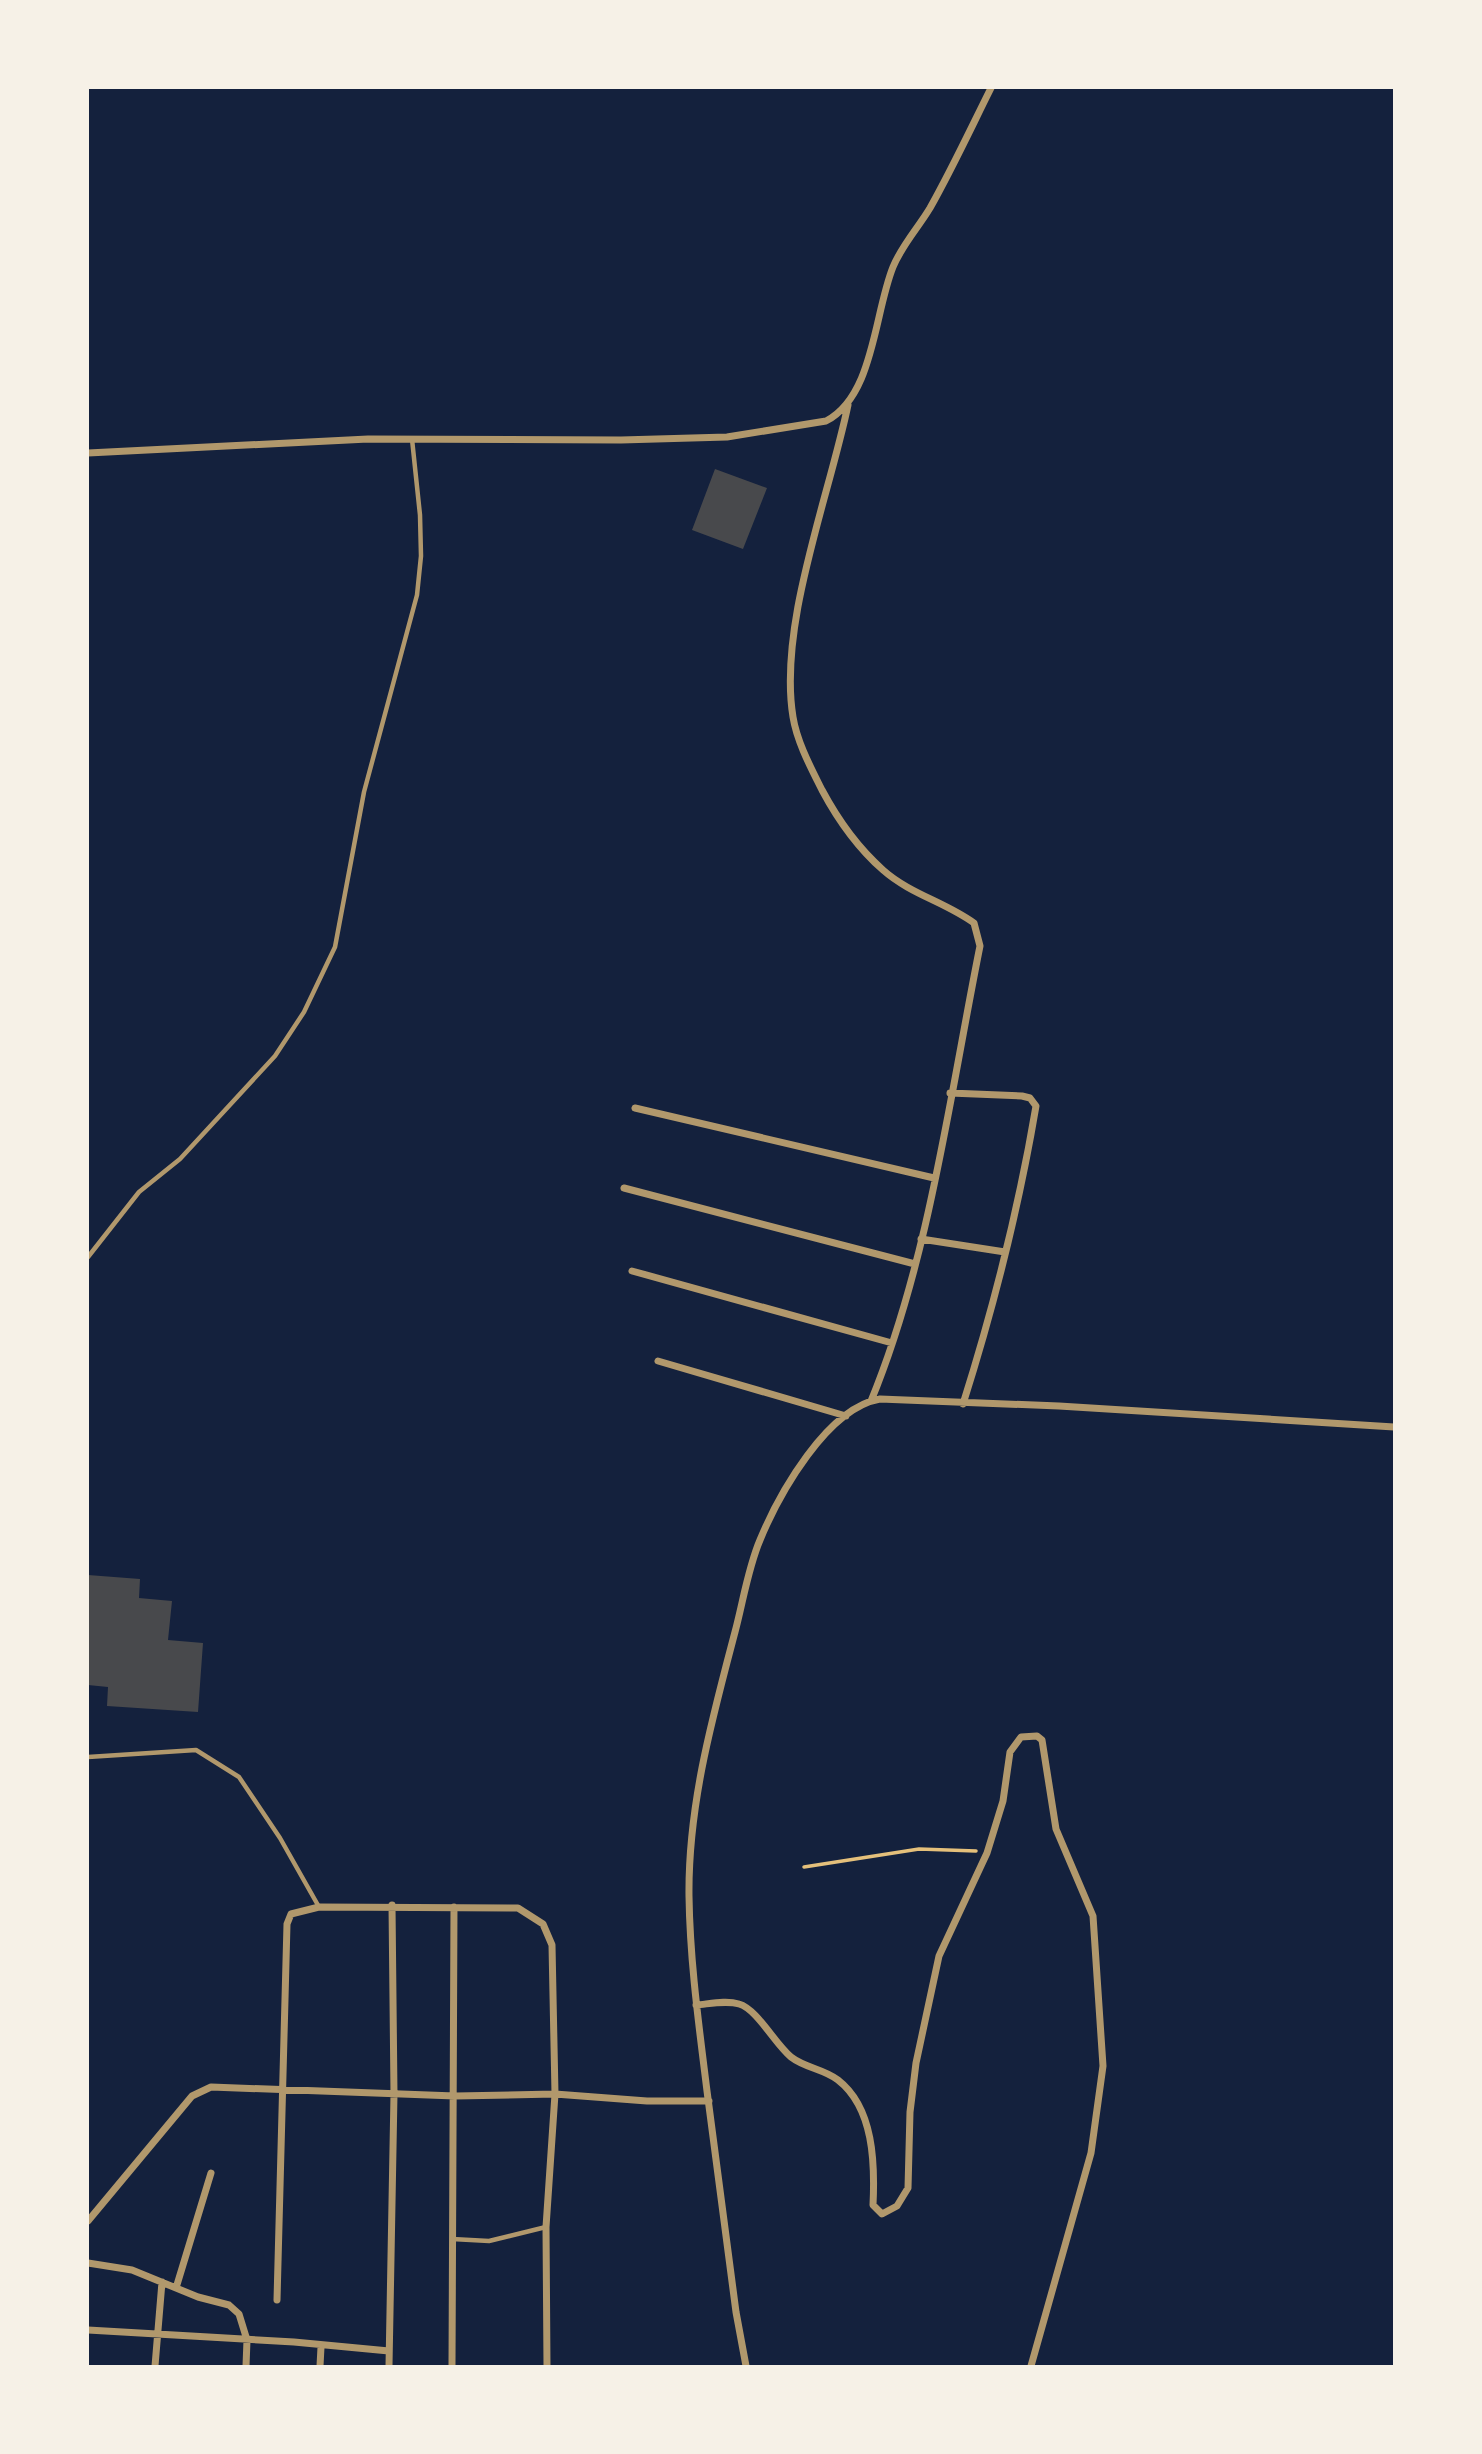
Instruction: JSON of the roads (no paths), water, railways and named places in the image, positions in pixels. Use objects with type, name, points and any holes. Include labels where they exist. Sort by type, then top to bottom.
[{"type":"street","points":[[871,1401],[892,1343],[921,1239],[980,946],[977,928],[965,917],[900,883],[858,846],[832,809],[816,778],[793,719],[792,661],[802,593],[848,404],[864,371],[894,266],[929,209],[991,88]]},
{"type":"street","points":[[88,453],[412,438],[621,440],[727,437],[808,426],[837,415],[848,404]]},
{"type":"street","points":[[950,1093],[1022,1096],[1030,1098],[1035,1105],[1025,1170],[963,1404]]},
{"type":"street","points":[[635,1108],[934,1178]]},
{"type":"street","points":[[624,1188],[915,1264]]},
{"type":"street","points":[[921,1239],[1005,1252]]},
{"type":"street","points":[[632,1271],[892,1343]]},
{"type":"street","points":[[658,1361],[846,1416]]},
{"type":"street","points":[[746,2367],[736,2312],[696,2005],[689,1894],[692,1824],[703,1761],[759,1542],[782,1494],[799,1468],[846,1416],[871,1401],[910,1399],[963,1404],[1059,1406],[1395,1427]]},
{"type":"street","points":[[696,2005],[726,2003],[744,2007],[789,2055],[801,2064],[837,2078],[845,2086],[860,2110],[869,2136],[874,2175],[873,2205],[877,2212],[889,2212],[904,2199],[908,2188],[910,2112],[916,2063],[939,1956],[987,1853],[1003,1801],[1010,1752],[1021,1737],[1037,1736],[1042,1740],[1056,1829],[1093,1916],[1103,2066],[1091,2153],[1031,2367]]},
{"type":"street","points":[[389,2367],[394,2094],[392,1905]]},
{"type":"street","points":[[277,2300],[288,1924],[291,1914],[319,1907],[392,1905],[518,1908],[543,1924],[552,1945],[555,2094],[546,2227],[547,2367]]},
{"type":"street","points":[[452,2367],[454,1907]]},
{"type":"street","points":[[88,2221],[129,2168],[201,2090],[225,2086],[284,2087],[394,2094],[555,2094],[709,2101]]},
{"type":"street","points":[[176,2288],[211,2173]]},
{"type":"street","points":[[88,2263],[132,2270],[229,2305],[239,2314],[247,2340],[246,2367]]},
{"type":"street","points":[[155,2367],[162,2282]]},
{"type":"street","points":[[88,2330],[294,2342],[321,2347],[389,2351]]},
{"type":"street","points":[[320,2367],[321,2347]]},
{"type":"lane","points":[[88,1257],[139,1192],[180,1158],[275,1056],[304,1012],[335,947],[364,792],[417,595],[420,528],[412,438]]},
{"type":"lane","points":[[88,1756],[196,1750],[239,1777],[280,1838],[319,1907]]},
{"type":"lane","points":[[452,2239],[489,2241],[546,2227]]}]
